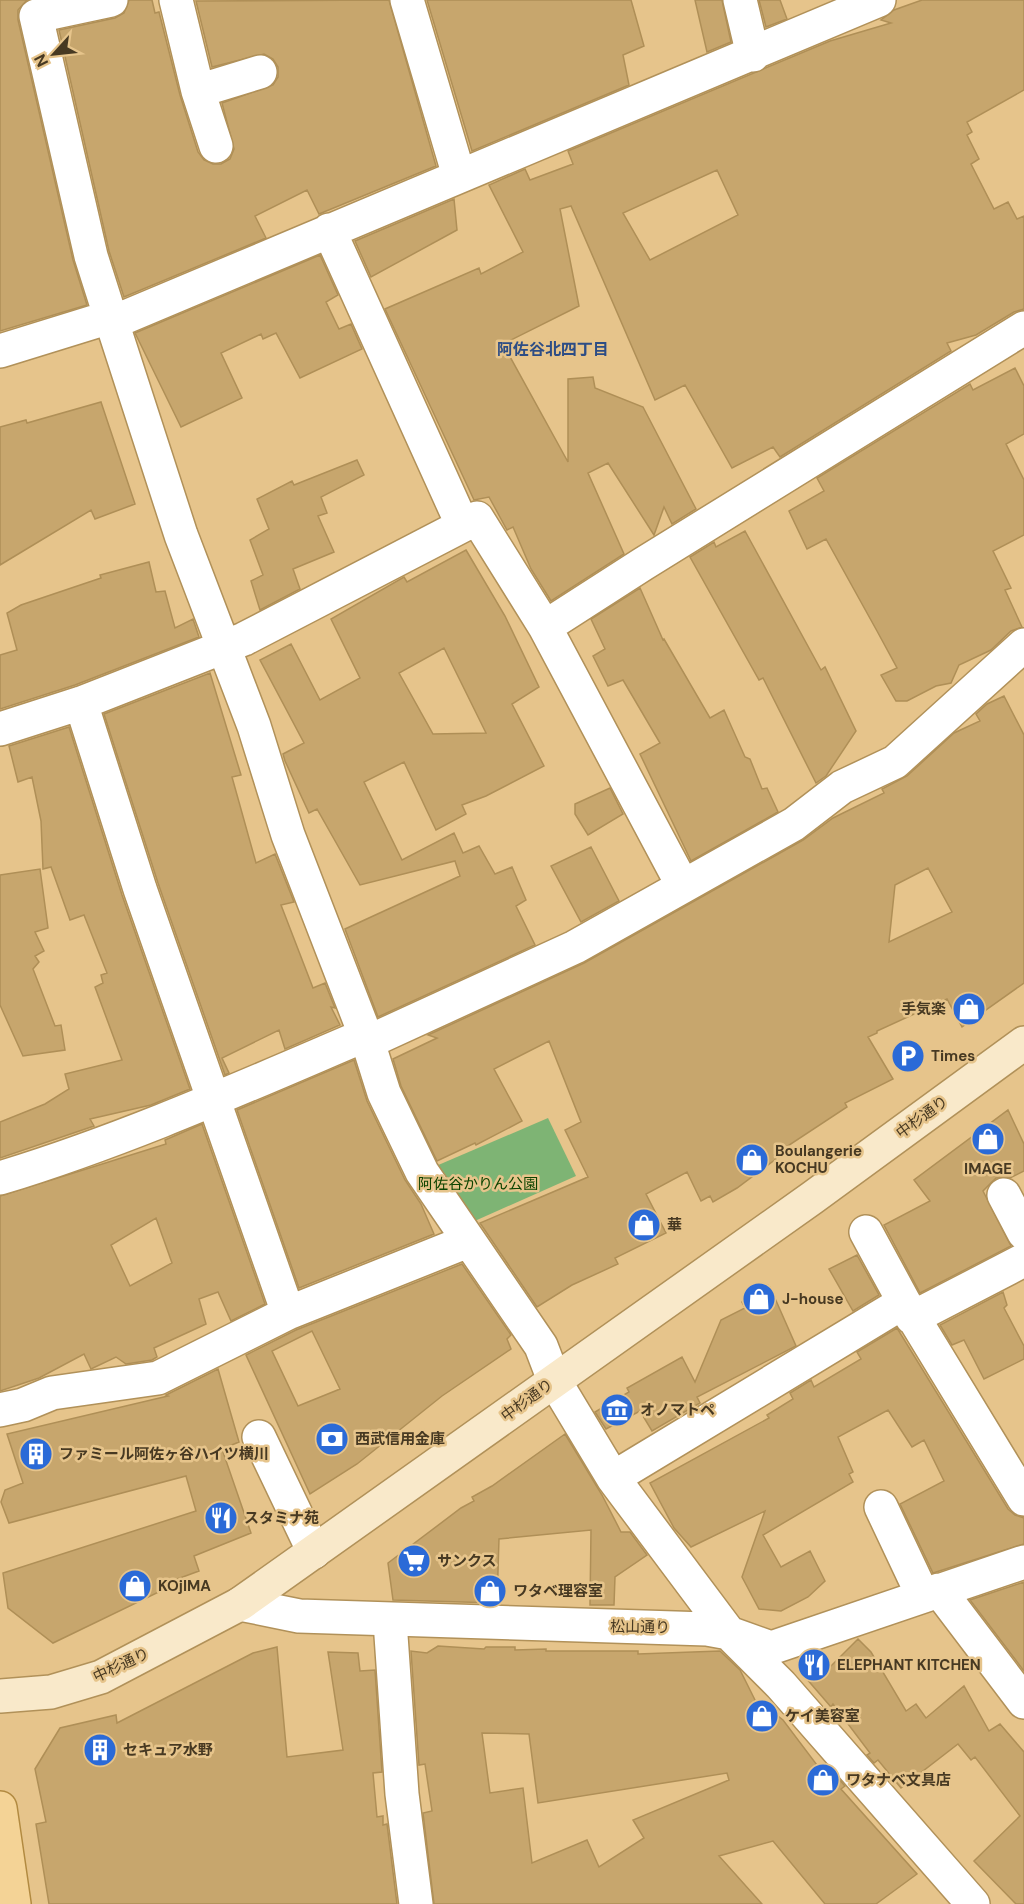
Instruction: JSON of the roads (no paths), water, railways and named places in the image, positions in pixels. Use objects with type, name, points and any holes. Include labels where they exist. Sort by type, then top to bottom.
[{"type":"main road","name":"中杉通り","points":[[0,1695],[51,1692],[101,1677],[240,1604],[1024,1043]]},
{"type":"main road","points":[[0,1808],[14,1904]]},
{"type":"street","points":[[111,0],[34,8],[88,245],[182,536],[226,647],[262,748],[288,835],[368,1042],[384,1093],[422,1172],[542,1346],[554,1380],[613,1478],[729,1633],[788,1693],[973,1904]]},
{"type":"street","points":[[176,0],[198,91],[216,146]]},
{"type":"street","points":[[407,0],[459,176]]},
{"type":"street","points":[[740,0],[753,55]]},
{"type":"street","points":[[0,351],[97,321],[123,318],[329,230],[753,55],[879,0]]},
{"type":"street","points":[[198,91],[260,72]]},
{"type":"street","points":[[329,230],[462,524]]},
{"type":"street","points":[[545,627],[1024,328]]},
{"type":"street","points":[[0,729],[81,703],[226,647],[477,518],[545,627],[683,886]]},
{"type":"street","points":[[0,1178],[67,1158],[212,1101],[356,1039],[368,1042],[574,947],[794,824],[842,788],[895,762],[1024,645]]},
{"type":"street","points":[[81,703],[140,889],[288,1314]]},
{"type":"street","points":[[1004,1195],[1024,1233]]},
{"type":"street","points":[[866,1232],[908,1310],[1024,1499]]},
{"type":"street","points":[[0,1410],[23,1405],[52,1393],[158,1378],[288,1314],[468,1241]]},
{"type":"street","points":[[613,1478],[908,1310],[1024,1260]]},
{"type":"street","points":[[259,1437],[314,1552]]},
{"type":"street","points":[[881,1507],[931,1593],[1024,1702]]},
{"type":"street","name":"松山通り","points":[[240,1604],[299,1616],[390,1621],[707,1629],[729,1633],[771,1648],[1024,1562]]},
{"type":"street","points":[[390,1621],[402,1794],[416,1904]]},
{"type":"place","name":"手気楽","points":[[969,1009]]},
{"type":"place","name":"Times","points":[[908,1056]]},
{"type":"place","name":"IMAGE","points":[[988,1139]]},
{"type":"place","name":"Boulangerie KOCHU","points":[[752,1160]]},
{"type":"place","name":"華","points":[[644,1225]]},
{"type":"place","name":"J-house","points":[[759,1299]]},
{"type":"place","name":"オノマトペ","points":[[617,1410]]},
{"type":"place","name":"西武信用金庫","points":[[332,1439]]},
{"type":"place","name":"ファミール阿佐ヶ谷ハイツ横川","points":[[36,1454]]},
{"type":"place","name":"スタミナ苑","points":[[221,1518]]},
{"type":"place","name":"サンクス","points":[[414,1561]]},
{"type":"place","name":"KOjIMA","points":[[135,1586]]},
{"type":"place","name":"ワタベ理容室","points":[[490,1591]]},
{"type":"place","name":"ELEPHANT KITCHEN","points":[[814,1665]]},
{"type":"place","name":"ケイ美容室","points":[[762,1716]]},
{"type":"place","name":"セキュア水野","points":[[100,1750]]},
{"type":"place","name":"ワタナベ文具店","points":[[823,1780]]},
{"type":"district","name":"阿佐谷北四丁目","points":[[553,349]]},
{"type":"park label","name":"阿佐谷かりん公園","points":[[478,1184]]}]
